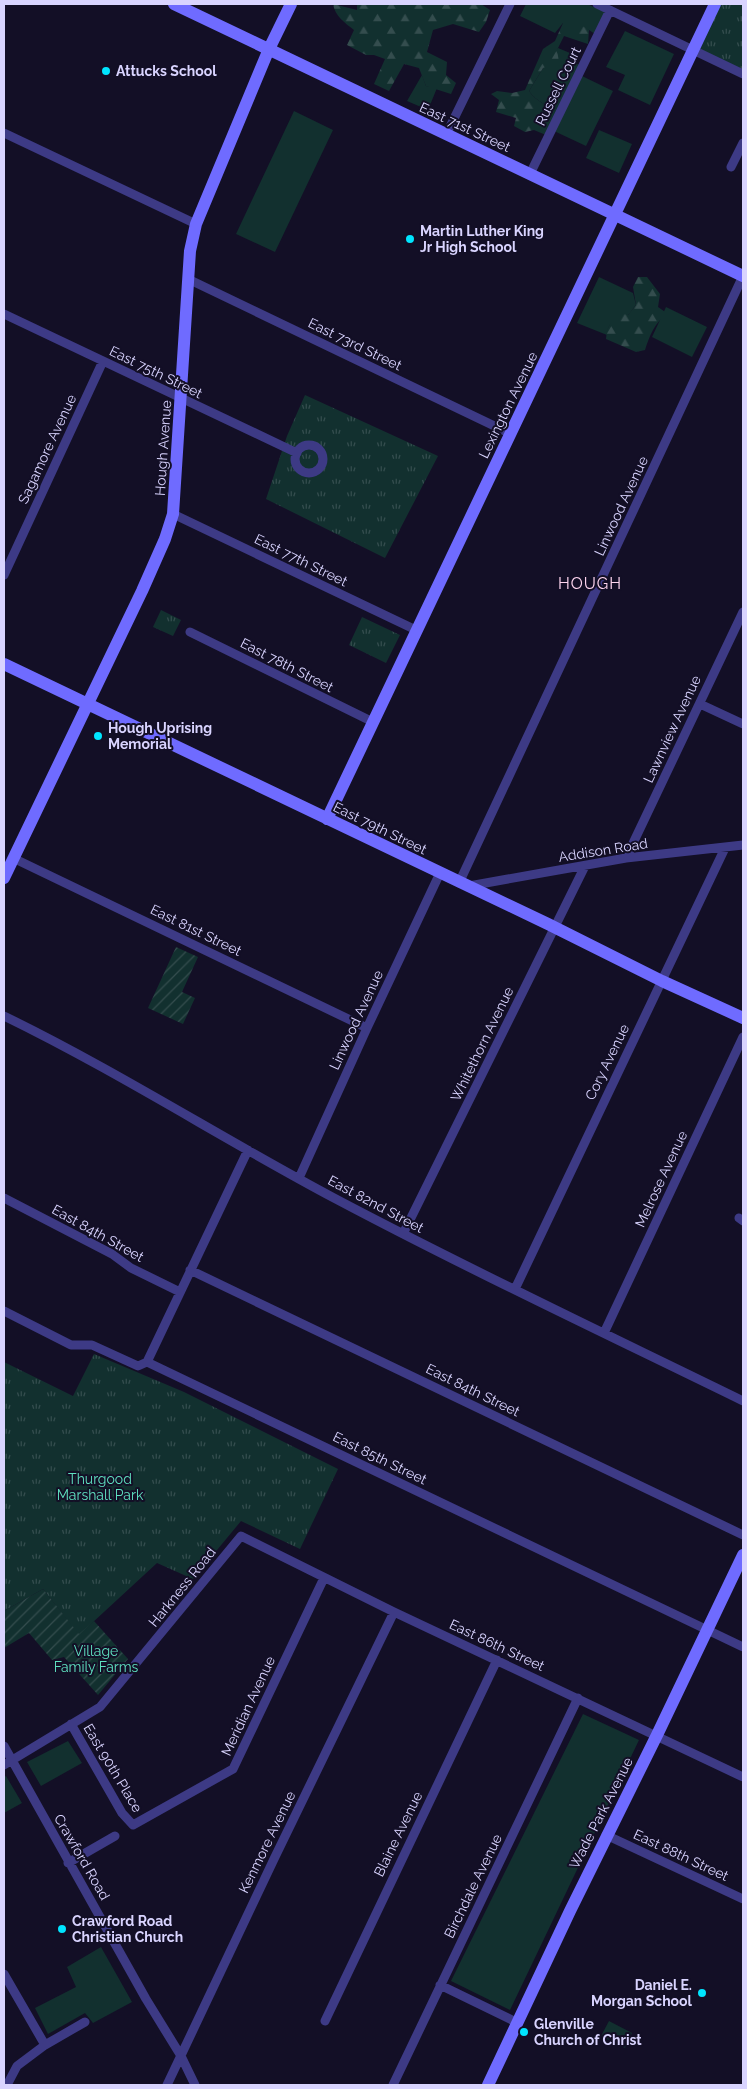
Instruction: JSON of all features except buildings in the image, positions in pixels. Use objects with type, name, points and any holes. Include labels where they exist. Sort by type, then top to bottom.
[{"type":"street","name":"East 71st Street","points":[[174,4],[743,276]]},
{"type":"street","name":"Hough Avenue","points":[[4,878],[9,859],[142,592],[165,539],[173,514],[190,251],[196,224],[269,49],[291,4]]},
{"type":"street","points":[[446,135],[510,4]]},
{"type":"street","points":[[597,4],[743,74]]},
{"type":"street","name":"Lexington Avenue","points":[[327,819],[715,4]]},
{"type":"street","name":"Russell Court","points":[[530,174],[610,10]]},
{"type":"street","points":[[4,133],[196,224]]},
{"type":"street","points":[[731,167],[743,143]]},
{"type":"street","name":"Linwood Avenue","points":[[463,885],[743,276]]},
{"type":"street","name":"East 73rd Street","points":[[188,279],[511,434]]},
{"type":"street","name":"East 75th Street","points":[[4,314],[297,453]]},
{"type":"street","name":"Sagamore Avenue","points":[[4,575],[103,361]]},
{"type":"street","name":"East 77th Street","points":[[173,514],[416,630]]},
{"type":"street","name":"Lawnview Avenue","points":[[626,858],[743,612]]},
{"type":"street","name":"East 78th Street","points":[[190,632],[373,722]]},
{"type":"street","name":"East 79th Street","points":[[4,664],[662,981],[743,1018]]},
{"type":"street","points":[[700,704],[743,724]]},
{"type":"street","name":"Addison Road","points":[[463,885],[626,858],[743,845]]},
{"type":"street","name":"Cory Avenue","points":[[514,1289],[725,848]]},
{"type":"street","name":"East 81st Street","points":[[9,859],[367,1028]]},
{"type":"street","name":"Whitethorn Avenue","points":[[403,1234],[585,866]]},
{"type":"street","name":"Linwood Avenue","points":[[299,1178],[440,873]]},
{"type":"street","name":"East 82nd Street","points":[[4,1016],[58,1042],[248,1150],[403,1234],[743,1401]]},
{"type":"street","name":"Melrose Avenue","points":[[604,1333],[743,1037]]},
{"type":"street","points":[[147,1362],[248,1150]]},
{"type":"street","name":"East 84th Street","points":[[4,1198],[112,1254],[130,1268],[180,1292]]},
{"type":"street","name":"East 84th Street","points":[[190,1270],[743,1535]]},
{"type":"street","name":"East 85th Street","points":[[4,1310],[71,1345],[92,1345],[138,1366],[147,1362],[743,1647]]},
{"type":"street","name":"East 86th Street","points":[[241,1536],[394,1612],[743,1777]]},
{"type":"street","name":"Harkness Road","points":[[8,1762],[100,1707],[241,1536]]},
{"type":"street","name":"Wade Park Avenue","points":[[488,2085],[606,1835],[657,1735],[743,1554]]},
{"type":"street","name":"Meridian Avenue","points":[[133,1825],[233,1769],[324,1578]]},
{"type":"street","name":"Kenmore Avenue","points":[[168,2085],[274,1859],[394,1612]]},
{"type":"street","name":"Blaine Avenue","points":[[326,2021],[497,1660]]},
{"type":"street","name":"Birchdale Avenue","points":[[392,2085],[578,1698]]},
{"type":"street","name":"East 90th Place","points":[[71,1724],[122,1813],[133,1825]]},
{"type":"street","name":"Crawford Road","points":[[4,1746],[8,1762],[181,2056],[195,2085]]},
{"type":"street","name":"East 88th Street","points":[[606,1835],[743,1899]]},
{"type":"street","points":[[68,1863],[115,1836]]},
{"type":"street","points":[[4,1974],[45,2045]]},
{"type":"street","points":[[440,1984],[518,2023]]},
{"type":"street","points":[[8,2085],[17,2066],[45,2045],[85,2022]]},
{"type":"green space","points":[[333,4],[357,10],[357,4],[481,4],[490,10],[486,22],[479,32],[453,24],[433,30],[427,52],[447,62],[446,75],[456,83],[451,94],[426,86],[419,68],[404,64],[389,91],[374,84],[385,59],[374,55],[366,55],[347,45],[354,30],[338,16]]},
{"type":"green space","points":[[526,4],[587,4],[605,12],[595,34],[589,30],[563,23],[555,33],[520,16]]},
{"type":"green space","points":[[715,4],[743,4],[743,74],[700,54],[697,42]]},
{"type":"green space","points":[[577,22],[589,30],[588,44],[564,36],[557,50],[559,62],[543,68],[529,91],[535,98],[556,112],[546,135],[534,130],[525,132],[514,126],[516,118],[496,112],[499,100],[491,94],[497,91],[512,93],[525,90],[543,49],[555,41],[563,23]]},
{"type":"green space","points":[[625,31],[674,54],[650,105],[618,90],[625,75],[606,67]]},
{"type":"green space","points":[[558,48],[570,53],[572,60],[579,65],[556,112],[535,98],[529,91]]},
{"type":"green space","points":[[422,75],[426,86],[437,88],[428,110],[407,101]]},
{"type":"green space","points":[[582,76],[613,91],[586,146],[554,131]]},
{"type":"green space","points":[[294,111],[333,130],[275,252],[236,234]]},
{"type":"green space","points":[[599,130],[632,144],[619,173],[586,158]]},
{"type":"green space","points":[[599,277],[633,293],[636,305],[626,317],[610,325],[607,335],[577,323]]},
{"type":"green space","points":[[638,277],[647,277],[660,294],[658,307],[668,314],[656,325],[645,350],[636,352],[606,339],[607,330],[616,312],[628,315],[636,305],[633,287]]},
{"type":"green space","points":[[666,307],[707,327],[692,357],[652,337]]},
{"type":"green space","points":[[305,395],[438,456],[385,558],[266,499],[287,436]]},
{"type":"green space","points":[[161,610],[181,620],[173,636],[153,627]]},
{"type":"green space","points":[[362,617],[400,635],[386,663],[349,645]]},
{"type":"green space","points":[[176,947],[198,957],[182,992],[195,998],[183,1024],[148,1008]]},
{"type":"green space","name":"Thurgood Marshall Park","points":[[94,1354],[184,1392],[338,1469],[300,1549],[241,1521],[193,1579],[157,1563],[79,1635],[43,1589],[4,1611],[4,1362],[73,1396]]},
{"type":"green space","name":"Village Family Farms","points":[[43,1589],[79,1634],[94,1621],[128,1659],[98,1695],[64,1657],[52,1660],[29,1633],[4,1648],[4,1611]]},
{"type":"green space","points":[[583,1714],[639,1740],[510,2010],[451,1981]]},
{"type":"green space","points":[[68,1741],[82,1763],[41,1786],[27,1762]]},
{"type":"green space","points":[[6,1776],[22,1803],[4,1813],[4,1777]]},
{"type":"green space","points":[[101,1947],[132,2002],[93,2023],[85,2013],[48,2034],[35,2008],[76,1987],[67,1967]]},
{"type":"green space","points":[[609,2021],[632,2033],[625,2048],[601,2036]]},
{"type":"place","name":"Attucks School","points":[[106,71]]},
{"type":"place","name":"Martin Luther King Jr High School","points":[[410,239]]},
{"type":"place","name":"Hough Uprising Memorial","points":[[98,736]]},
{"type":"place","name":"Crawford Road Christian Church","points":[[62,1929]]},
{"type":"place","name":"Daniel E. Morgan School","points":[[702,1993]]},
{"type":"place","name":"Glenville Church of Christ","points":[[524,2032]]},
{"type":"district","name":"HOUGH","points":[[590,583]]}]
